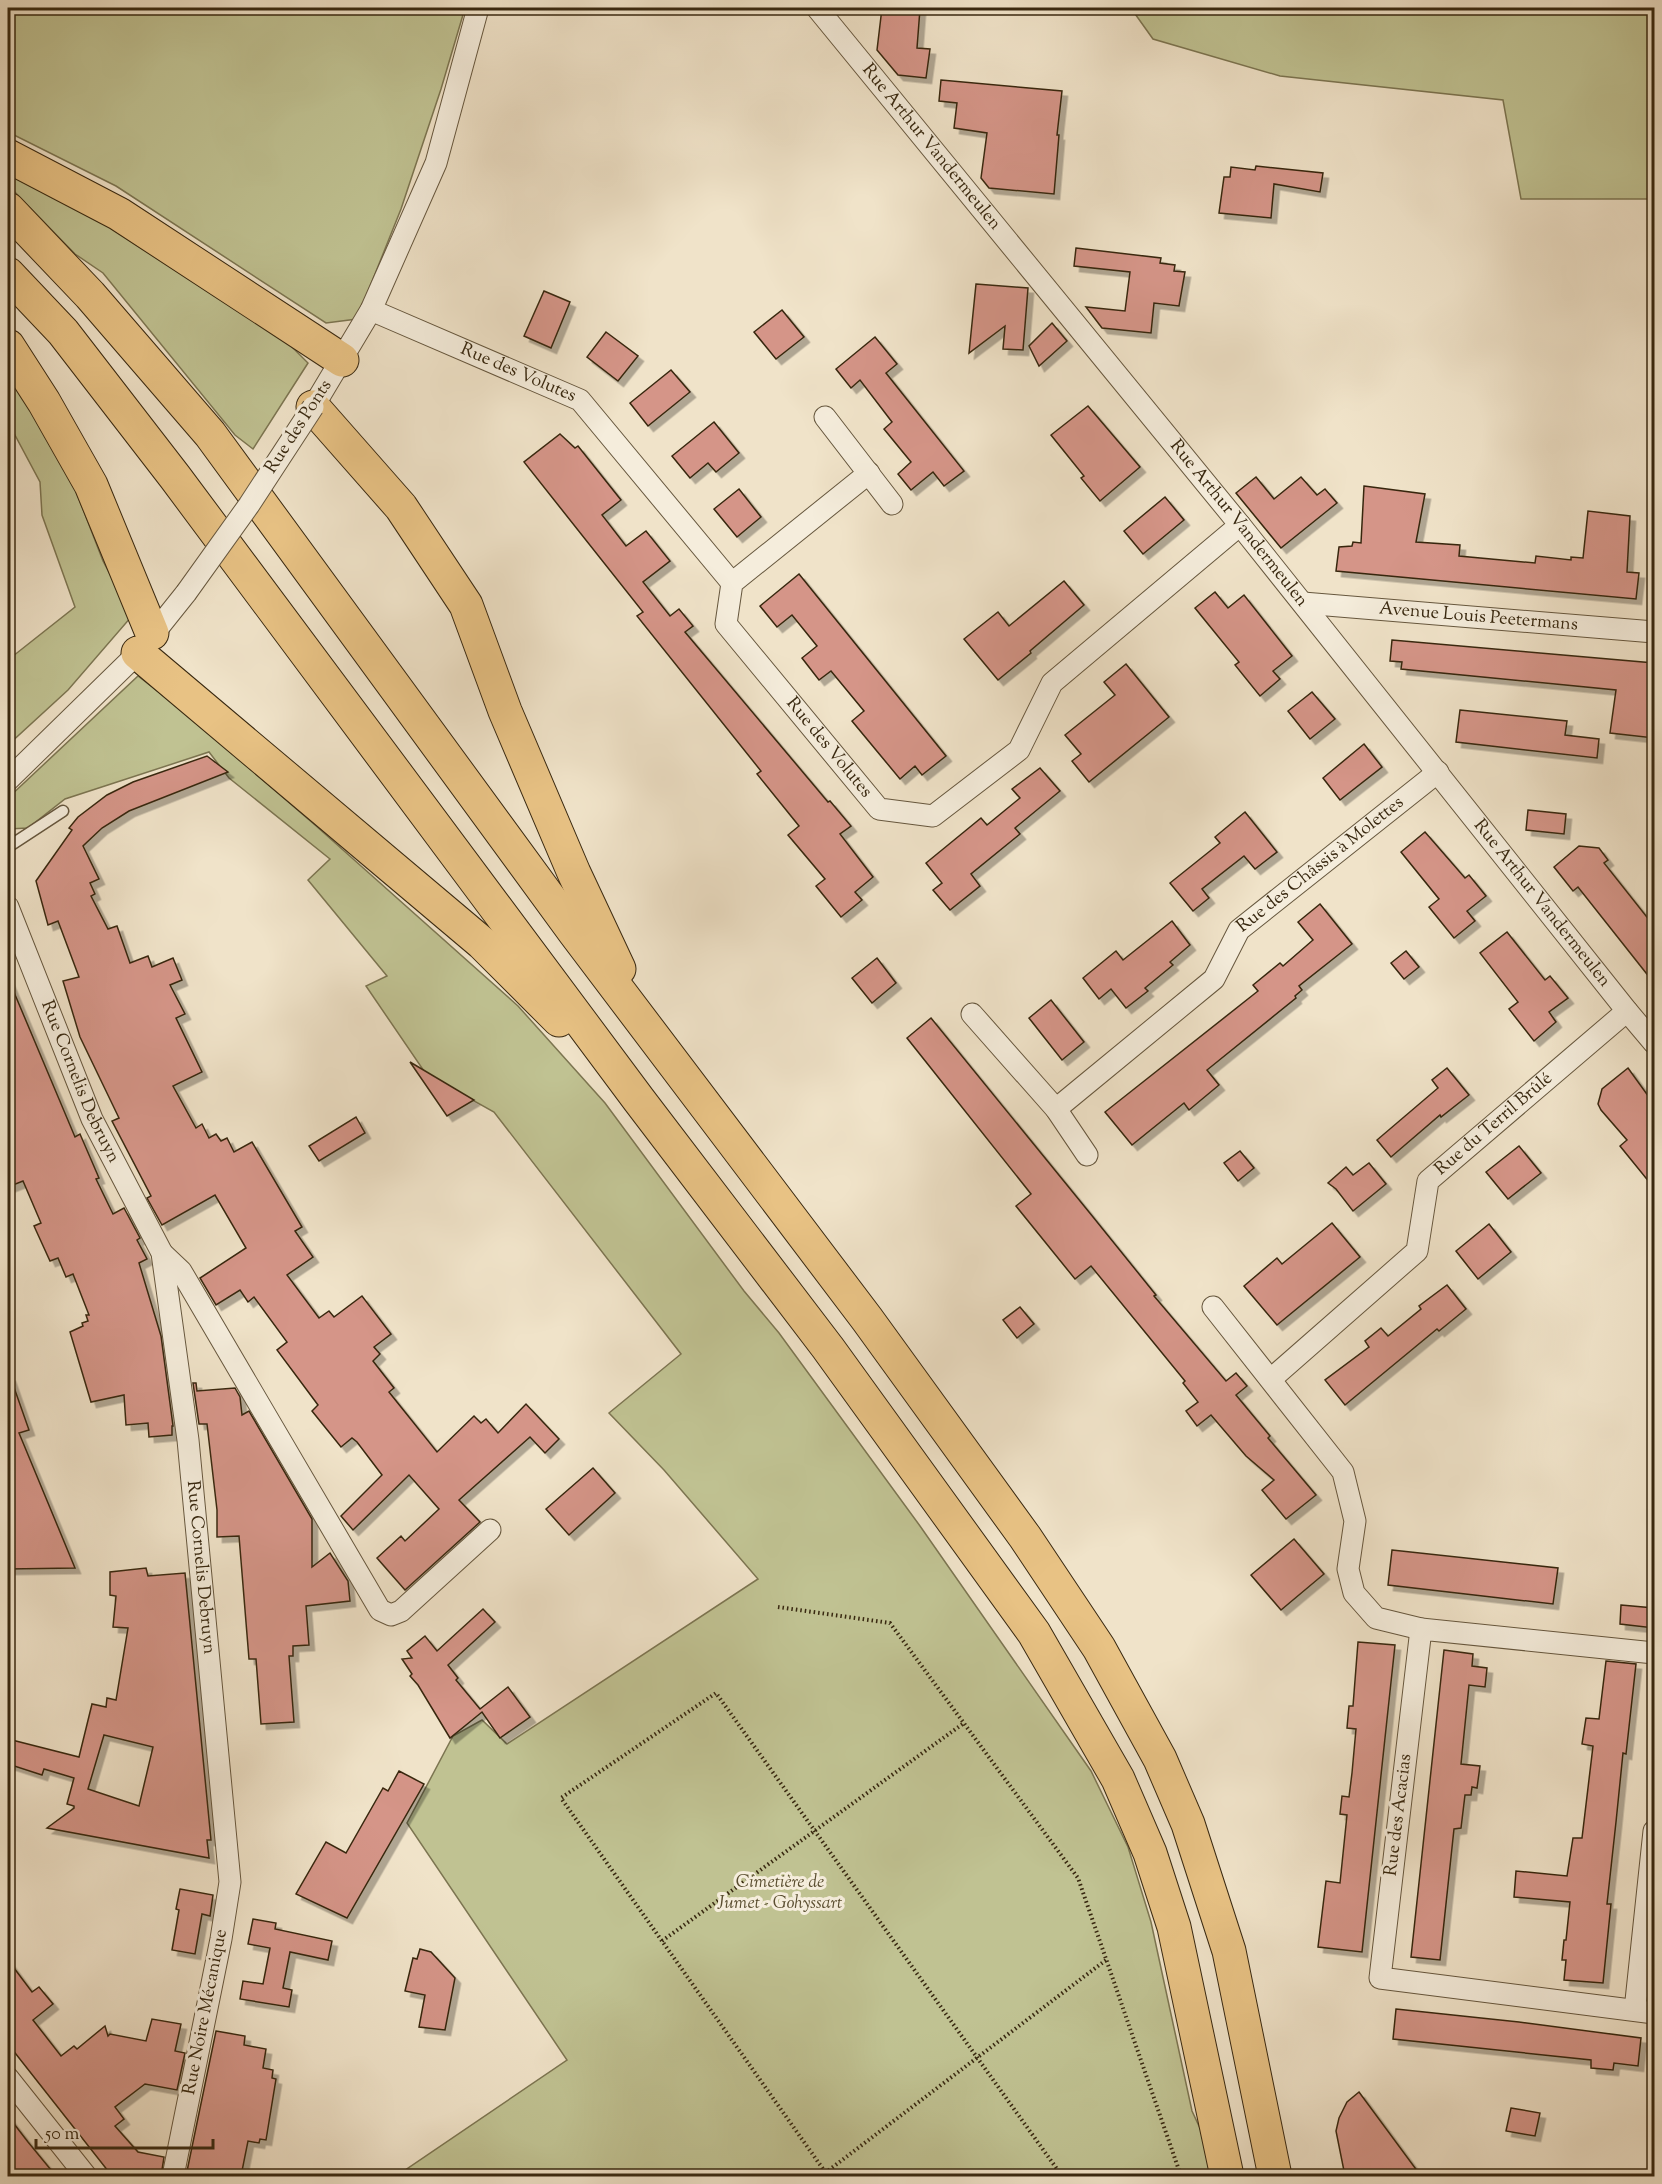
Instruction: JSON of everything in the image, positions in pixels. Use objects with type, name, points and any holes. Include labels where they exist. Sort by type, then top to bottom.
[{"type":"highway","points":[[8,156],[119,214],[342,360]]},
{"type":"highway","points":[[8,209],[90,295],[210,434],[647,1028],[867,1319],[1025,1537],[1099,1648],[1160,1759],[1188,1824],[1229,1951],[1275,2176]]},
{"type":"highway","points":[[8,274],[63,332],[175,477],[639,1100],[828,1348],[1034,1633],[1118,1779],[1150,1853],[1174,1927],[1227,2176]]},
{"type":"highway","points":[[8,346],[44,402],[91,485],[145,643],[482,943],[639,1100]]},
{"type":"highway","points":[[313,407],[401,507],[466,604],[510,722],[574,873],[647,1028]]},
{"type":"street","name":"Rue des Ponts","points":[[8,780],[145,643],[186,593],[249,505],[342,360],[371,310],[436,163],[478,8]]},
{"type":"street","name":"Rue Arthur Vandermeulen","points":[[817,8],[1240,525],[1654,1043]]},
{"type":"street","name":"Rue des Volutes","points":[[371,310],[580,399],[732,583],[726,624],[879,809],[933,816],[1019,750],[1052,683],[1240,525]]},
{"type":"street","points":[[825,417],[892,504]]},
{"type":"street","points":[[732,583],[869,474]]},
{"type":"street","name":"Avenue Louis Peetermans","points":[[1303,603],[1654,632]]},
{"type":"street","name":"Rue des Châssis à Molettes","points":[[1056,1109],[1214,979],[1239,930],[1438,772]]},
{"type":"street","name":"Rue Cornelis Debruyn","points":[[8,907],[92,1119],[162,1252],[181,1271],[380,1610],[391,1615],[401,1611],[490,1530]]},
{"type":"street","name":"Rue du Terril Brûlé","points":[[1271,1379],[1417,1251],[1428,1181],[1627,1011]]},
{"type":"street","points":[[972,1014],[1056,1109],[1087,1155]]},
{"type":"street","name":"Rue Cornelis Debruyn","points":[[162,1252],[188,1440],[230,1882]]},
{"type":"street","points":[[1213,1307],[1343,1472],[1354,1521],[1348,1569],[1354,1593],[1376,1618],[1421,1629],[1654,1653]]},
{"type":"street","name":"Rue des Acacias","points":[[1421,1629],[1380,1978],[1645,2011],[1654,1831]]},
{"type":"street","name":"Rue Noire Mécanique","points":[[173,2176],[230,1882]]},
{"type":"street","points":[[8,2078],[86,2176]]},
{"type":"lane","points":[[8,847],[63,811]]},
{"type":"path","points":[[778,1607],[890,1623],[1078,1878],[1182,2176]]},
{"type":"path","points":[[1062,2176],[977,2058],[716,1693],[561,1798],[826,2175],[977,2058],[1106,1960]]},
{"type":"path","points":[[662,1941],[964,1723]]},
{"type":"green space","points":[[8,8],[465,8],[401,209],[357,319],[326,323],[116,186],[8,132]]},
{"type":"green space","points":[[1108,8],[1654,8],[1654,199],[1521,199],[1503,100],[1280,76],[1153,39],[1133,11]]},
{"type":"green space","points":[[8,159],[279,334],[308,363],[253,449],[235,435],[103,273],[75,254],[8,185]]},
{"type":"green space","points":[[8,371],[62,455],[103,561],[132,616],[68,690],[8,745],[8,660],[75,607],[42,515],[40,482],[8,422]]},
{"type":"green space","name":"Cimetière de Jumet - Gohyssart","points":[[138,676],[182,710],[315,825],[518,1006],[605,1103],[744,1291],[779,1333],[920,1526],[1091,1771],[1128,1847],[1151,1922],[1192,2111],[1205,2139],[1214,2176],[398,2175],[567,2060],[407,1823],[453,1736],[482,1720],[507,1744],[758,1579],[664,1470],[609,1413],[681,1354],[494,1112],[426,1074],[366,986],[387,976],[308,880],[330,859],[229,778],[209,752],[65,799],[28,828],[8,829],[8,798]]},
{"type":"building","points":[[882,8],[920,9],[917,48],[930,49],[926,78],[898,75],[877,50]]},
{"type":"building","points":[[941,80],[1062,91],[1054,194],[989,188],[981,178],[987,133],[954,128],[957,103],[939,101]]},
{"type":"building","points":[[1256,166],[1323,173],[1320,192],[1274,184],[1271,218],[1219,213],[1224,177],[1230,177],[1231,167],[1255,170]]},
{"type":"building","points":[[1076,248],[1161,258],[1160,263],[1175,265],[1174,271],[1185,272],[1179,306],[1154,303],[1151,333],[1102,328],[1086,307],[1125,311],[1130,272],[1074,266]]},
{"type":"building","points":[[976,284],[1028,288],[1023,350],[1003,349],[1005,326],[969,353]]},
{"type":"building","points":[[544,291],[570,302],[551,348],[524,336]]},
{"type":"building","points":[[782,310],[804,337],[776,359],[754,332]]},
{"type":"building","points":[[1052,323],[1067,341],[1039,366],[1029,346]]},
{"type":"building","points":[[606,332],[638,356],[618,381],[587,357]]},
{"type":"building","points":[[875,337],[897,364],[886,373],[964,471],[944,486],[933,472],[911,490],[898,474],[911,462],[884,429],[892,422],[860,380],[851,388],[836,369]]},
{"type":"building","points":[[671,370],[690,392],[648,426],[630,403]]},
{"type":"building","points":[[1088,406],[1140,467],[1100,501],[1081,478],[1084,476],[1051,435]]},
{"type":"building","points":[[714,422],[739,453],[716,472],[708,463],[690,478],[672,456]]},
{"type":"building","points":[[560,434],[575,448],[578,446],[621,500],[602,515],[626,546],[646,531],[670,561],[643,582],[670,616],[679,609],[693,626],[685,632],[828,802],[830,801],[851,826],[840,834],[873,877],[855,892],[862,900],[841,917],[816,886],[825,879],[788,835],[799,826],[757,774],[761,771],[637,616],[643,612],[524,462]]},
{"type":"building","points":[[1256,477],[1274,499],[1301,477],[1317,495],[1325,489],[1337,503],[1281,548],[1236,493]]},
{"type":"building","points":[[1364,486],[1425,494],[1416,542],[1460,545],[1459,556],[1535,563],[1536,556],[1571,560],[1571,557],[1583,558],[1588,511],[1630,516],[1627,572],[1639,573],[1636,599],[1336,571],[1339,547],[1352,546],[1353,542],[1361,543]]},
{"type":"building","points":[[739,489],[761,517],[737,537],[714,509]]},
{"type":"building","points":[[1165,497],[1184,520],[1143,554],[1124,531]]},
{"type":"building","points":[[799,574],[946,756],[922,775],[915,766],[900,779],[852,721],[864,711],[831,671],[819,680],[802,658],[817,646],[792,615],[777,627],[760,606]]},
{"type":"building","points":[[1064,581],[1084,605],[998,680],[964,639],[998,612],[1009,626]]},
{"type":"building","points":[[1215,592],[1228,608],[1244,595],[1292,656],[1273,671],[1280,679],[1260,696],[1235,665],[1239,662],[1195,608]]},
{"type":"building","points":[[1392,640],[1654,663],[1654,738],[1610,733],[1616,690],[1401,669],[1402,662],[1390,661]]},
{"type":"building","points":[[1126,664],[1169,717],[1089,782],[1072,761],[1081,754],[1065,735],[1115,695],[1104,682]]},
{"type":"building","points":[[1312,692],[1335,719],[1310,739],[1288,711]]},
{"type":"building","points":[[1460,710],[1567,721],[1565,735],[1599,739],[1597,758],[1456,742]]},
{"type":"building","points":[[1364,744],[1382,767],[1340,800],[1323,778]]},
{"type":"building","points":[[207,756],[228,772],[129,811],[102,828],[83,846],[99,879],[90,883],[95,894],[91,896],[108,929],[117,926],[130,963],[148,956],[152,967],[173,958],[182,980],[170,985],[185,1014],[176,1018],[202,1072],[173,1086],[196,1128],[202,1124],[209,1138],[216,1134],[221,1141],[227,1138],[234,1152],[252,1142],[302,1227],[295,1231],[313,1257],[287,1275],[319,1318],[329,1311],[334,1317],[362,1296],[391,1334],[374,1347],[380,1354],[373,1361],[394,1388],[389,1392],[437,1452],[474,1416],[481,1423],[486,1419],[498,1433],[526,1404],[559,1439],[545,1453],[530,1437],[459,1500],[480,1522],[405,1590],[377,1558],[401,1536],[405,1541],[439,1509],[409,1475],[353,1530],[341,1516],[382,1475],[357,1442],[352,1438],[341,1447],[312,1411],[318,1405],[277,1350],[287,1342],[254,1297],[248,1302],[240,1290],[216,1305],[200,1278],[246,1248],[215,1195],[162,1225],[147,1198],[151,1196],[112,1121],[119,1118],[80,1037],[63,981],[79,977],[58,921],[48,925],[36,881],[72,830],[69,828],[78,817],[107,795],[133,782]]},
{"type":"building","points":[[1040,768],[1060,791],[1015,828],[1020,834],[971,874],[980,886],[950,910],[933,890],[942,883],[926,863],[981,818],[987,825],[1020,798],[1012,789]]},
{"type":"building","points":[[1528,810],[1566,814],[1564,834],[1526,830]]},
{"type":"building","points":[[1245,812],[1277,852],[1255,869],[1244,856],[1202,889],[1209,898],[1193,911],[1170,883],[1220,843],[1215,837]]},
{"type":"building","points":[[1425,832],[1465,878],[1469,875],[1486,896],[1467,911],[1475,921],[1454,938],[1429,907],[1439,899],[1401,852]]},
{"type":"building","points":[[1579,846],[1599,848],[1608,860],[1604,863],[1654,926],[1654,983],[1578,887],[1573,891],[1554,867]]},
{"type":"building","points":[[1320,904],[1352,944],[1299,986],[1302,990],[1295,996],[1296,998],[1207,1070],[1219,1085],[1189,1110],[1184,1103],[1132,1145],[1105,1112],[1258,991],[1253,985],[1280,963],[1283,966],[1313,940],[1298,922]]},
{"type":"building","points":[[1172,921],[1190,945],[1170,962],[1173,965],[1145,988],[1148,991],[1126,1008],[1111,989],[1099,999],[1083,978],[1116,951],[1123,960]]},
{"type":"building","points":[[1507,932],[1545,980],[1550,976],[1568,998],[1549,1012],[1556,1022],[1534,1041],[1509,1009],[1518,1002],[1480,953]]},
{"type":"building","points":[[1406,951],[1419,967],[1404,979],[1391,963]]},
{"type":"building","points":[[877,958],[896,983],[872,1003],[852,978]]},
{"type":"building","points":[[8,978],[75,1137],[80,1134],[99,1178],[96,1179],[113,1214],[124,1208],[140,1238],[137,1240],[147,1259],[139,1263],[161,1336],[173,1426],[172,1435],[149,1437],[148,1423],[126,1425],[124,1395],[91,1402],[70,1332],[83,1326],[82,1323],[88,1321],[86,1315],[89,1315],[73,1274],[66,1277],[58,1258],[50,1261],[34,1226],[41,1223],[23,1181],[8,1187]]},
{"type":"building","points":[[1051,1000],[1084,1042],[1062,1060],[1029,1018]]},
{"type":"building","points":[[931,1018],[1156,1295],[1154,1296],[1226,1381],[1236,1373],[1247,1386],[1236,1395],[1270,1436],[1268,1438],[1316,1495],[1286,1519],[1262,1490],[1274,1480],[1246,1456],[1211,1415],[1197,1426],[1186,1411],[1198,1402],[1183,1383],[1185,1381],[1091,1266],[1075,1279],[1016,1206],[1031,1194],[907,1038]]},
{"type":"building","points":[[410,1062],[474,1100],[447,1116]]},
{"type":"building","points":[[1447,1068],[1469,1095],[1441,1117],[1440,1115],[1391,1157],[1377,1140],[1438,1088],[1432,1080]]},
{"type":"building","points":[[1628,1068],[1654,1104],[1654,1188],[1620,1146],[1627,1140],[1598,1104],[1602,1089]]},
{"type":"building","points":[[356,1117],[365,1133],[319,1161],[309,1146]]},
{"type":"building","points":[[1519,1146],[1541,1173],[1508,1199],[1486,1172]]},
{"type":"building","points":[[1240,1151],[1254,1168],[1238,1181],[1224,1163]]},
{"type":"building","points":[[1369,1163],[1386,1184],[1353,1211],[1336,1189],[1328,1183],[1346,1167],[1353,1175]]},
{"type":"building","points":[[1332,1223],[1360,1257],[1277,1325],[1244,1286],[1277,1258],[1282,1264]]},
{"type":"building","points":[[1489,1224],[1511,1252],[1478,1279],[1456,1251]]},
{"type":"building","points":[[1447,1285],[1466,1309],[1439,1331],[1437,1329],[1345,1405],[1325,1380],[1369,1347],[1365,1341],[1381,1328],[1388,1336],[1421,1309],[1419,1306]]},
{"type":"building","points":[[1020,1307],[1034,1324],[1017,1338],[1003,1320]]},
{"type":"building","points":[[8,1376],[10,1376],[29,1430],[19,1433],[75,1568],[8,1569]]},
{"type":"building","points":[[193,1383],[196,1383],[197,1391],[235,1388],[240,1397],[242,1415],[249,1411],[312,1519],[312,1567],[330,1553],[348,1581],[350,1601],[306,1606],[309,1645],[293,1646],[293,1656],[289,1656],[294,1722],[261,1724],[256,1659],[249,1659],[239,1536],[217,1537],[217,1510],[207,1424],[199,1424]]},
{"type":"building","points":[[593,1468],[615,1493],[569,1535],[546,1509]]},
{"type":"building","points":[[1294,1539],[1324,1574],[1281,1610],[1251,1575]]},
{"type":"building","points":[[1392,1550],[1558,1568],[1553,1604],[1388,1585]]},
{"type":"building","points":[[146,1568],[148,1576],[185,1573],[211,1840],[207,1840],[209,1858],[47,1828],[74,1808],[67,1804],[74,1778],[44,1769],[42,1775],[8,1764],[8,1739],[79,1757],[92,1704],[106,1707],[107,1698],[116,1700],[128,1628],[113,1627],[116,1596],[110,1595],[110,1572]],"holes":[[[104,1735],[153,1747],[139,1806],[88,1789]]]},
{"type":"building","points":[[1621,1605],[1654,1608],[1654,1628],[1620,1624]]},
{"type":"building","points":[[483,1609],[495,1622],[448,1665],[458,1678],[456,1680],[480,1709],[508,1687],[530,1717],[500,1738],[482,1712],[450,1738],[418,1685],[410,1676],[412,1674],[402,1659],[412,1658],[407,1651],[425,1636],[437,1651]]},
{"type":"building","points":[[1358,1642],[1395,1645],[1362,1952],[1318,1947],[1326,1881],[1340,1883],[1347,1815],[1340,1814],[1342,1796],[1349,1797],[1352,1773],[1356,1729],[1347,1728],[1349,1706],[1353,1706]]},
{"type":"building","points":[[1444,1650],[1473,1654],[1472,1666],[1487,1668],[1485,1687],[1469,1685],[1461,1764],[1480,1766],[1477,1788],[1472,1787],[1471,1795],[1465,1795],[1461,1828],[1454,1829],[1440,1960],[1411,1957]]},
{"type":"building","points":[[1606,1661],[1636,1664],[1626,1754],[1623,1753],[1607,1904],[1611,1904],[1603,1983],[1564,1980],[1566,1960],[1562,1960],[1570,1902],[1514,1897],[1516,1871],[1567,1876],[1573,1838],[1582,1838],[1593,1746],[1582,1744],[1586,1718],[1599,1719]]},
{"type":"building","points":[[399,1771],[424,1784],[347,1918],[296,1894],[326,1842],[346,1853],[383,1788],[388,1791]]},
{"type":"building","points":[[180,1889],[213,1895],[210,1916],[202,1914],[195,1954],[172,1950]]},
{"type":"building","points":[[253,1919],[276,1923],[275,1929],[332,1941],[328,1960],[290,1952],[283,1988],[292,1990],[289,2007],[240,1999],[243,1981],[263,1984],[270,1948],[248,1944]]},
{"type":"building","points":[[420,1949],[431,1952],[455,1978],[445,2030],[419,2027],[425,1995],[405,1991],[413,1958],[417,1959]]},
{"type":"building","points":[[8,1960],[32,1992],[39,1987],[53,2004],[33,2020],[61,2056],[74,2046],[77,2049],[105,2026],[108,2036],[110,2034],[146,2041],[152,2019],[181,2024],[175,2051],[185,2053],[177,2090],[145,2084],[115,2107],[124,2119],[115,2126],[138,2152],[164,2157],[161,2176],[112,2176],[8,2044]]},
{"type":"building","points":[[1396,2009],[1641,2038],[1638,2066],[1614,2063],[1613,2070],[1591,2068],[1591,2060],[1393,2039]]},
{"type":"building","points":[[216,2031],[245,2036],[244,2045],[266,2049],[263,2068],[273,2070],[272,2078],[276,2079],[266,2140],[260,2139],[259,2143],[248,2141],[241,2176],[186,2176]]},
{"type":"building","points":[[1359,2092],[1421,2176],[1345,2176],[1336,2131],[1339,2118],[1347,2102]]},
{"type":"building","points":[[1511,2108],[1540,2113],[1535,2136],[1506,2131]]},
{"type":"building","points":[[8,2116],[28,2142],[56,2176],[8,2176]]}]
